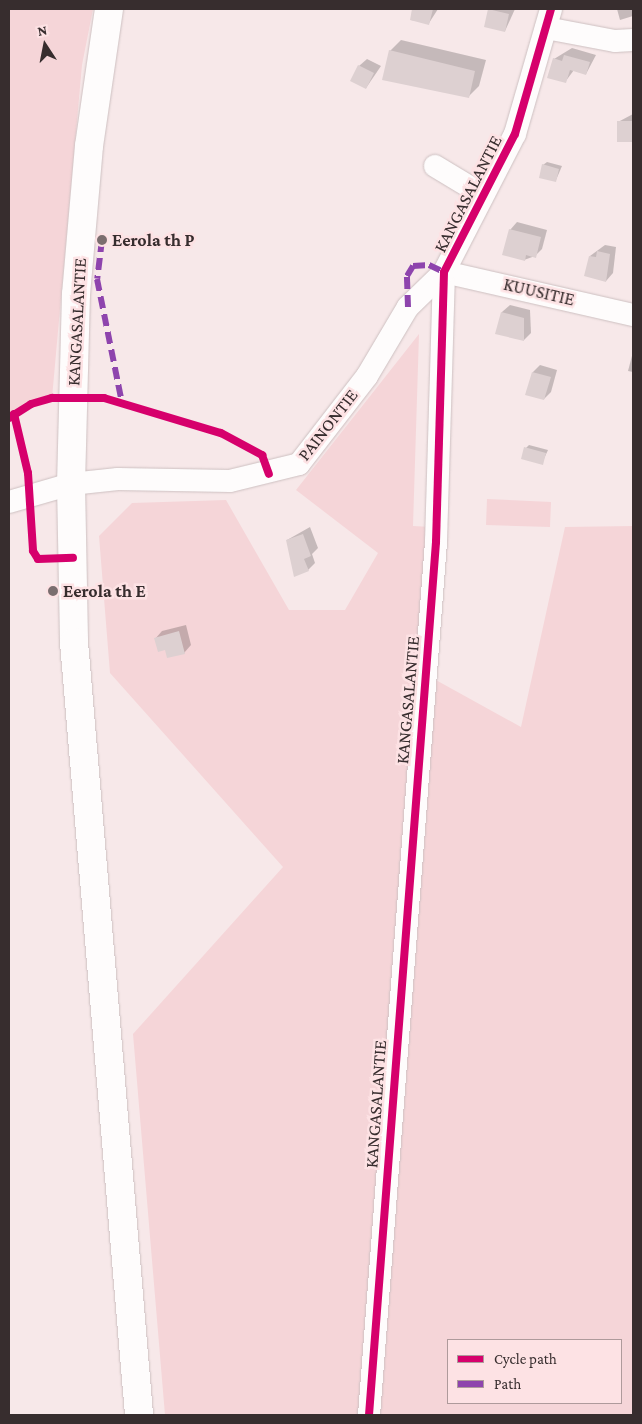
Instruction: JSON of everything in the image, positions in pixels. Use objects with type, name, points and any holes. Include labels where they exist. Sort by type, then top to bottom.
[{"type":"main road","name":"KANGASALANTIE","points":[[109,9],[89,146],[76,294],[71,484],[74,642],[139,1415]]},
{"type":"street","points":[[549,18],[615,41],[633,40]]},
{"type":"street","name":"KANGASALANTIE","points":[[369,1415],[436,542],[444,272],[516,134],[549,18]]},
{"type":"street","points":[[435,166],[484,195]]},
{"type":"street","name":"PAINONTIE","points":[[9,502],[71,484],[118,479],[230,481],[299,464],[367,376],[408,307],[444,272]]},
{"type":"street","name":"KUUSITIE","points":[[444,272],[633,315]]},
{"type":"shaded area","points":[[9,9],[93,9],[82,65],[52,398],[31,404],[9,418]]},
{"type":"shaded area","points":[[419,334],[413,526],[431,527],[371,1415],[165,1415],[133,1034],[283,867],[110,673],[99,536],[132,503],[226,500],[289,610],[345,610],[378,553],[296,490]]},
{"type":"shaded area","points":[[487,499],[551,502],[550,527],[486,525]]},
{"type":"shaded area","points":[[633,526],[633,1415],[372,1415],[425,674],[521,727],[565,527]]},
{"type":"building","points":[[412,9],[433,9],[429,25],[410,20]]},
{"type":"building","points":[[488,9],[509,14],[505,32],[484,27]]},
{"type":"building","points":[[389,50],[475,71],[469,98],[382,80]]},
{"type":"building","points":[[564,55],[590,62],[586,75],[570,70],[566,83],[547,78],[553,58],[562,61]]},
{"type":"building","points":[[358,65],[374,73],[366,89],[350,81]]},
{"type":"building","points":[[617,121],[632,121],[632,142],[617,142]]},
{"type":"building","points":[[542,164],[559,169],[556,182],[539,178]]},
{"type":"building","points":[[509,229],[541,237],[536,258],[526,255],[525,261],[502,255]]},
{"type":"building","points":[[597,251],[610,254],[606,282],[584,276],[589,256],[596,257]]},
{"type":"building","points":[[501,312],[524,318],[524,341],[495,334]]},
{"type":"building","points":[[532,372],[551,377],[544,400],[525,395]]},
{"type":"building","points":[[524,447],[546,453],[543,465],[521,459]]},
{"type":"building","points":[[303,534],[311,556],[304,559],[309,571],[294,577],[286,540]]},
{"type":"building","points":[[179,631],[185,654],[167,658],[165,650],[158,652],[154,638]]},
{"type":"marked path","points":[[102,240],[97,279],[122,403]]},
{"type":"marked path","points":[[408,307],[407,276],[413,266],[429,265],[444,272]]},
{"type":"cycle path","points":[[369,1415],[436,542],[444,272],[515,134],[551,9]]},
{"type":"cycle path","points":[[9,418],[31,404],[52,398],[104,398],[221,433],[262,455],[269,474]]},
{"type":"cycle path","points":[[14,414],[28,473],[33,551],[38,559],[73,558]]},
{"type":"place","name":"Eerola th P","points":[[102,240]]},
{"type":"place","name":"Eerola th E","points":[[53,591]]}]
